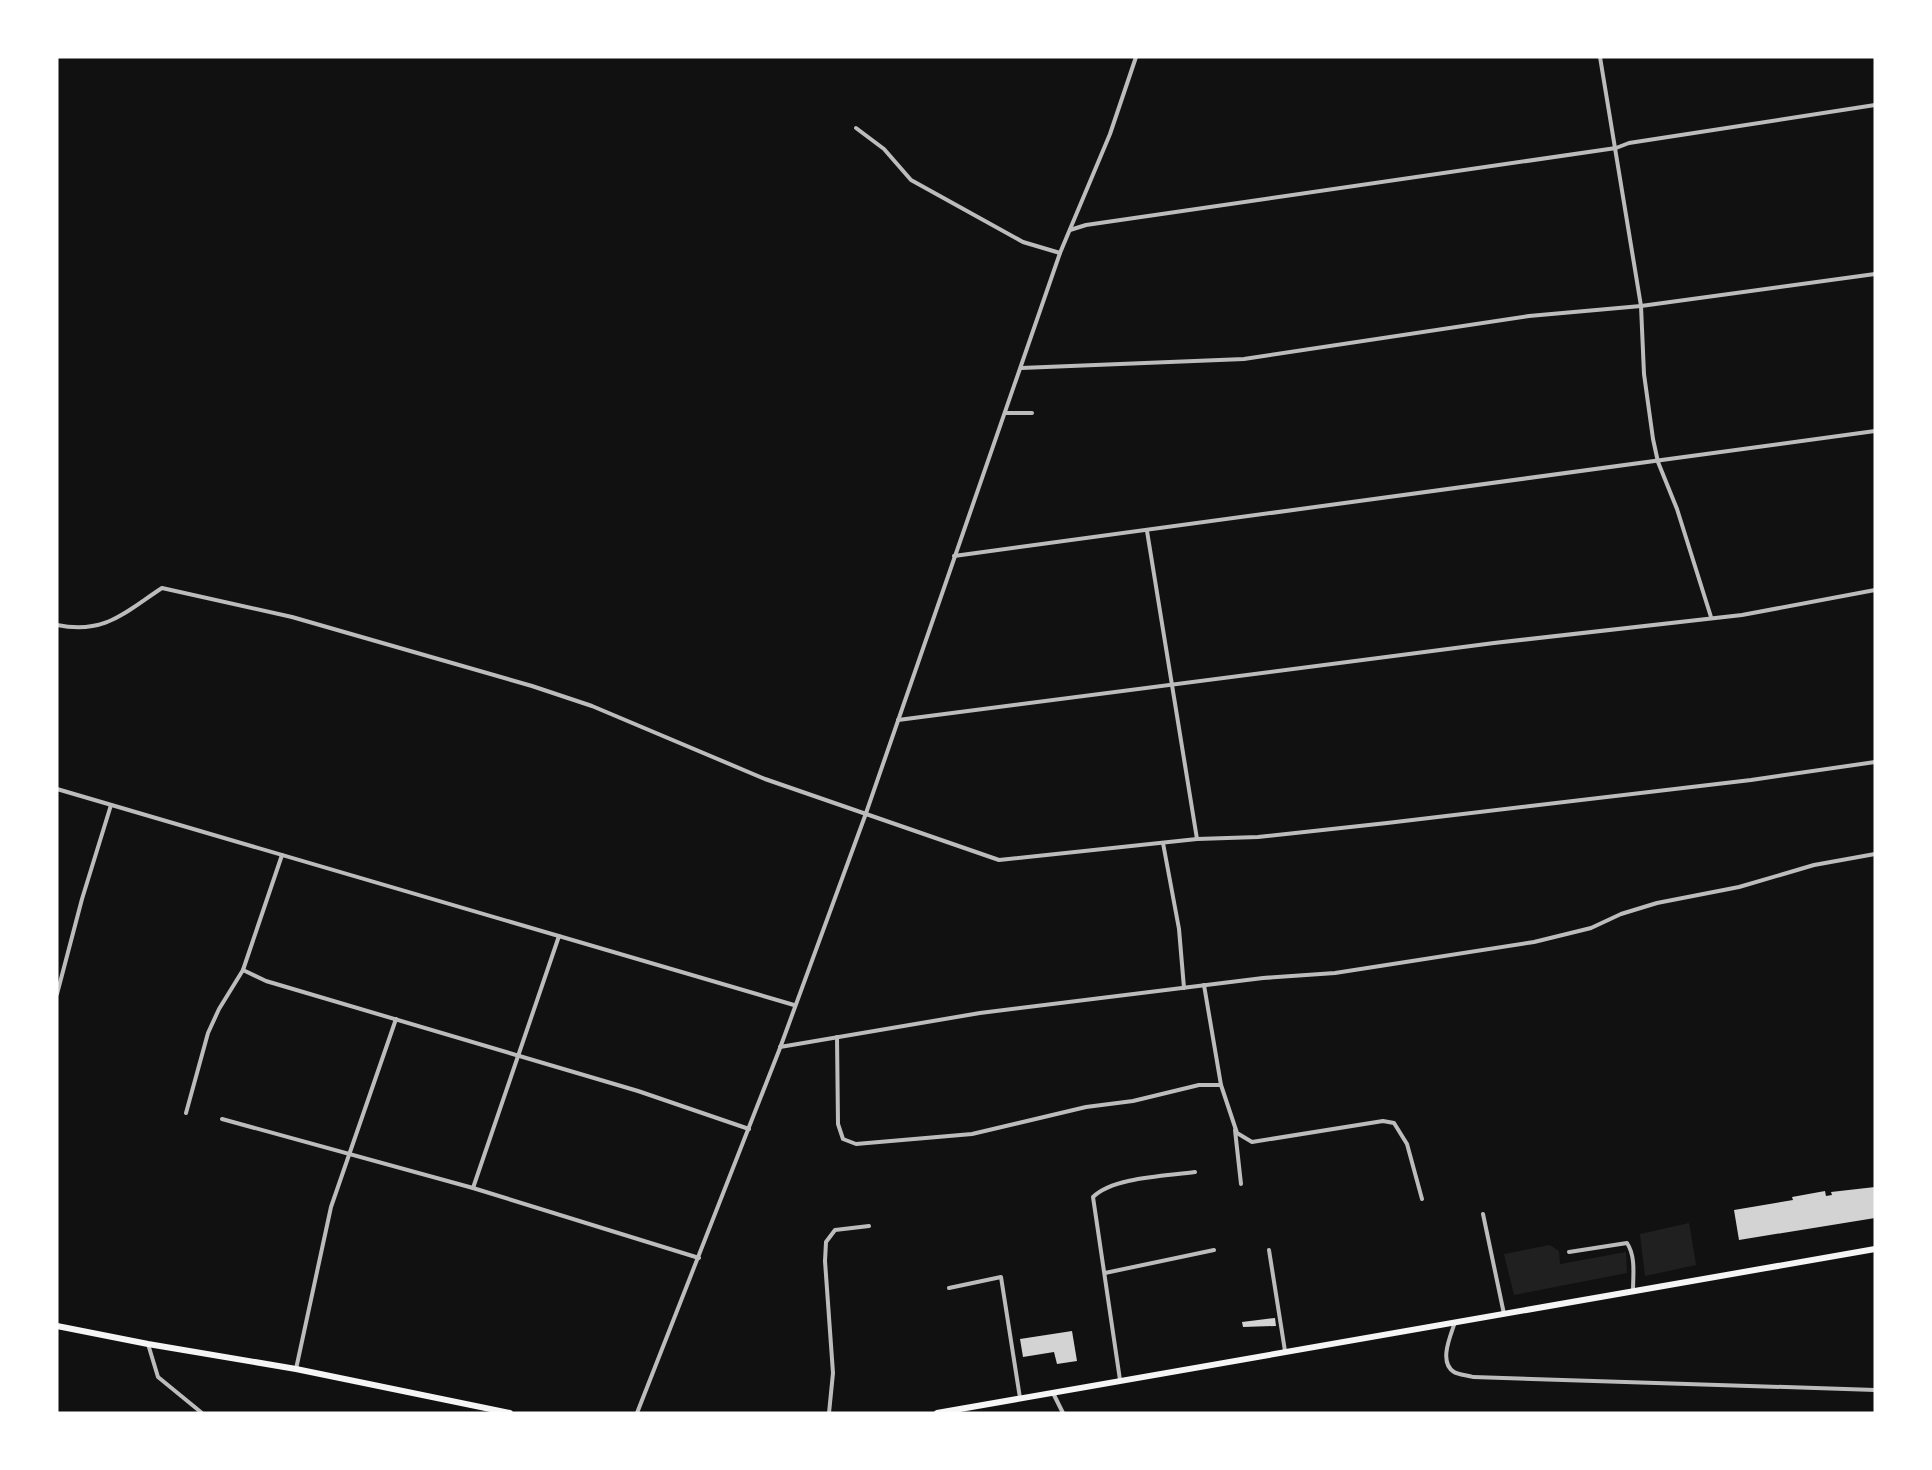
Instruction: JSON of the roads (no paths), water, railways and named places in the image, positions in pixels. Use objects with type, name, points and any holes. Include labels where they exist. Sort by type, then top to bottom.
[{"type":"main road","points":[[938,1413],[1875,1249]]},
{"type":"main road","points":[[57,1326],[148,1344],[296,1368],[510,1413]]},
{"type":"street","points":[[637,1413],[780,1047],[865,816],[1060,253],[1110,134],[1136,57]]},
{"type":"street","points":[[1600,57],[1641,306],[1644,374],[1658,462],[1677,509],[1711,617]]},
{"type":"street","points":[[1069,231],[1086,225],[1616,148],[1629,143],[1875,105]]},
{"type":"street","points":[[856,128],[884,149],[911,180],[1023,242],[1060,253]]},
{"type":"street","points":[[1021,368],[1244,359],[1529,316],[1641,306],[1875,274]]},
{"type":"street","points":[[1006,413],[1032,413]]},
{"type":"street","points":[[954,556],[1875,431]]},
{"type":"street","points":[[1146,531],[1197,839]]},
{"type":"street","points":[[57,625],[80,627],[107,625],[162,588],[245,605],[353,633],[592,706],[765,779],[865,816],[999,860],[1197,839],[1258,837],[1387,823],[1750,780],[1875,762]]},
{"type":"street","points":[[897,721],[1711,617],[1742,615],[1875,590]]},
{"type":"street","points":[[57,789],[794,1005]]},
{"type":"street","points":[[57,994],[82,899],[111,805]]},
{"type":"street","points":[[1163,843],[1179,929],[1184,988]]},
{"type":"street","points":[[780,1047],[980,1013],[1184,988],[1335,973],[1534,942],[1591,928],[1621,914],[1666,900],[1739,887],[1814,865],[1875,854]]},
{"type":"street","points":[[186,1113],[208,1033],[219,1008],[243,970],[282,855]]},
{"type":"street","points":[[473,1188],[559,936]]},
{"type":"street","points":[[243,970],[266,981],[638,1091],[749,1129]]},
{"type":"street","points":[[1204,986],[1221,1085],[1235,1129],[1241,1184]]},
{"type":"street","points":[[296,1368],[331,1207],[396,1019]]},
{"type":"street","points":[[837,1037],[838,1124],[843,1139],[856,1144],[972,1134],[1086,1107],[1133,1101],[1199,1086],[1221,1085]]},
{"type":"street","points":[[222,1119],[473,1188],[699,1258]]},
{"type":"street","points":[[1235,1129],[1244,1139],[1252,1142],[1383,1121],[1394,1124],[1407,1144],[1422,1199]]},
{"type":"street","points":[[1120,1381],[1093,1197],[1099,1191],[1126,1182],[1195,1172]]},
{"type":"street","points":[[1483,1214],[1504,1314]]},
{"type":"street","points":[[829,1413],[833,1373],[825,1261],[826,1242],[835,1230],[869,1226]]},
{"type":"street","points":[[1569,1252],[1627,1243],[1633,1261],[1633,1291]]},
{"type":"street","points":[[1105,1272],[1214,1250]]},
{"type":"street","points":[[1269,1250],[1285,1352]]},
{"type":"street","points":[[949,1288],[1001,1277],[1020,1399]]},
{"type":"street","points":[[1455,1322],[1447,1345],[1448,1365],[1454,1372],[1473,1377],[1875,1390]]},
{"type":"street","points":[[148,1344],[158,1377],[202,1413]]},
{"type":"street","points":[[1053,1392],[1063,1413]]}]
